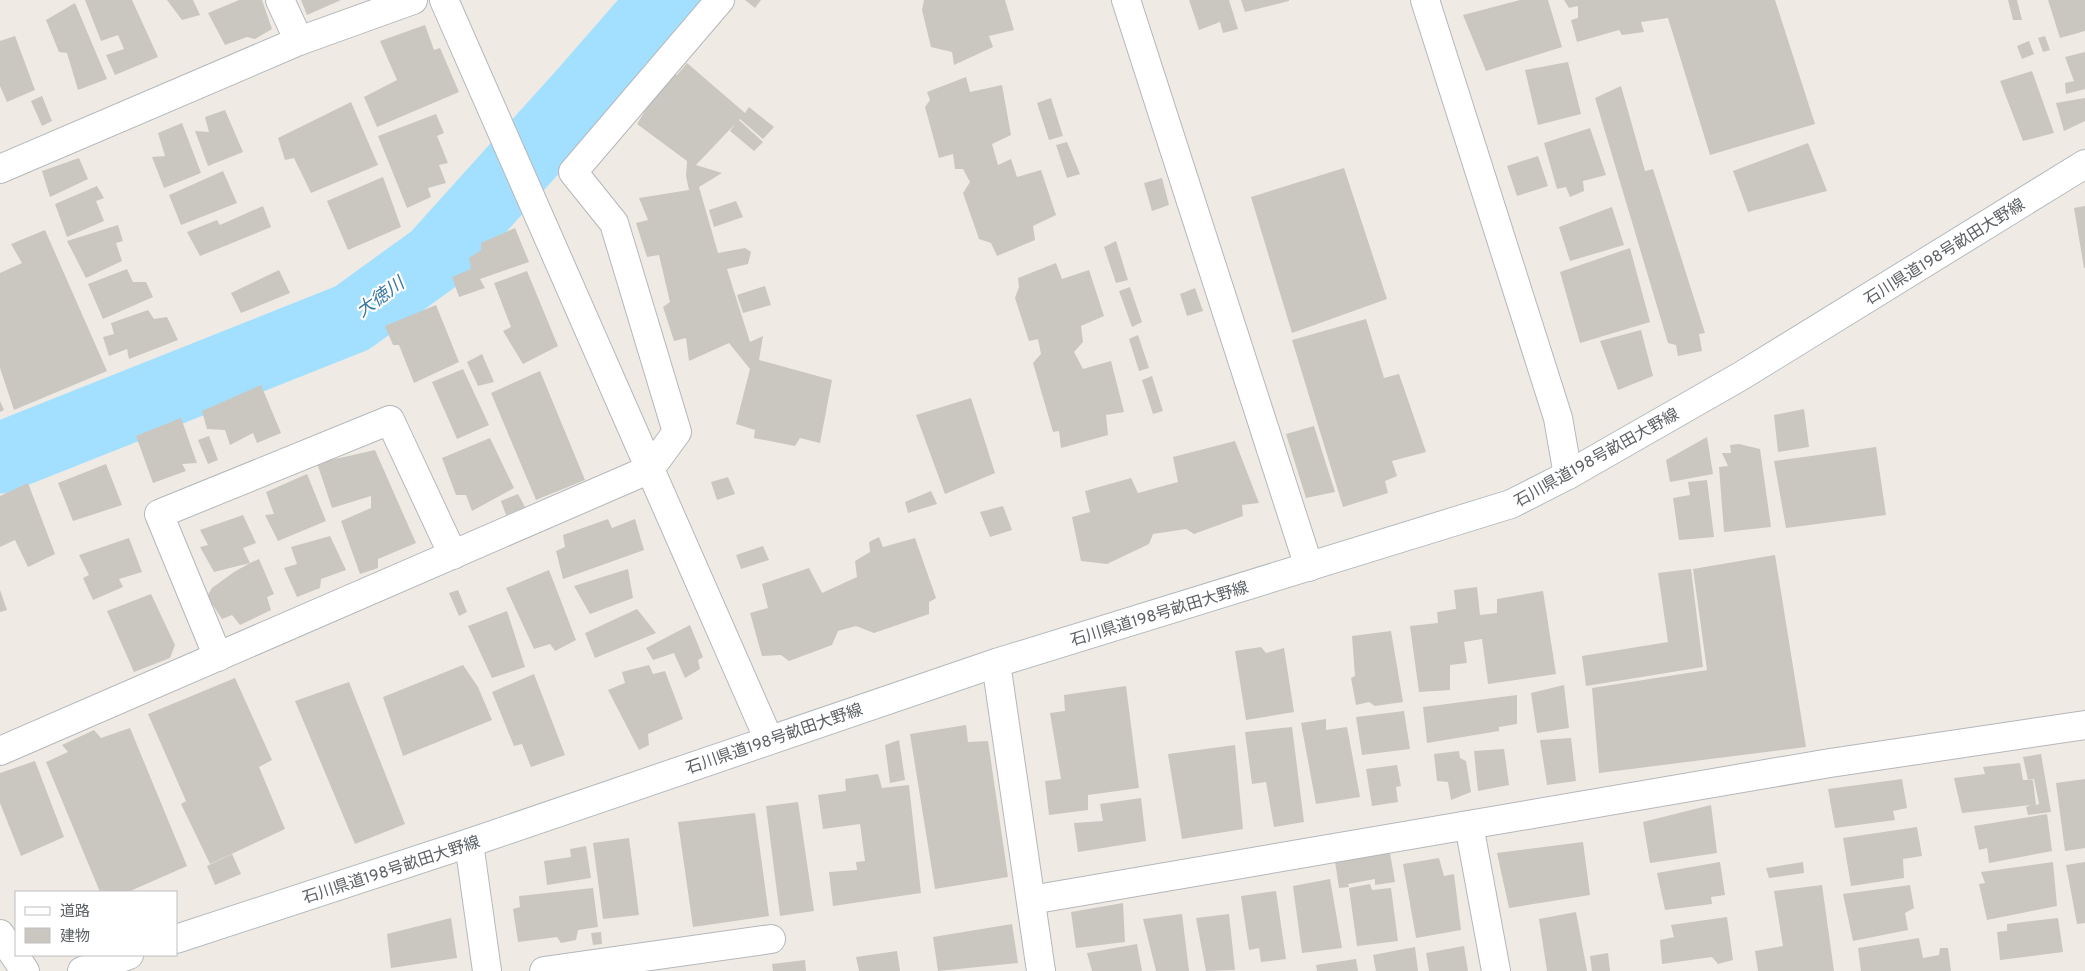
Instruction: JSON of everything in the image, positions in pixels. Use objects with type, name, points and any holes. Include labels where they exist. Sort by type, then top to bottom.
[{"type":"street","points":[[280,0],[299,41]]},
{"type":"street","points":[[0,169],[299,41],[413,0]]},
{"type":"street","points":[[444,0],[769,740]]},
{"type":"street","points":[[0,751],[650,469],[677,432],[614,223],[574,172],[720,0]]},
{"type":"street","points":[[1126,0],[1309,567]]},
{"type":"street","points":[[1427,0],[1558,418],[1568,475]]},
{"type":"street","name":"石川県道198号畝田大野線","points":[[178,938],[469,843],[996,663],[1511,504],[1568,475],[1741,376],[2085,164]]},
{"type":"street","points":[[218,657],[159,514],[390,420],[453,555]]},
{"type":"street","points":[[996,663],[1041,971]]},
{"type":"street","points":[[1031,900],[1830,763],[2085,725]]},
{"type":"street","points":[[1469,825],[1496,971]]},
{"type":"street","points":[[469,843],[487,971]]},
{"type":"street","points":[[0,934],[25,971]]},
{"type":"street","points":[[544,971],[771,939]]},
{"type":"street","points":[[82,971],[126,956]]},
{"type":"building","points":[[85,0],[132,0],[158,57],[115,75],[106,55],[124,49],[118,35],[101,41]]},
{"type":"building","points":[[167,0],[193,0],[200,15],[182,20]]},
{"type":"building","points":[[239,0],[262,0],[272,29],[255,39],[247,37],[225,45],[208,13]]},
{"type":"building","points":[[301,0],[341,0],[307,15]]},
{"type":"building","points":[[745,0],[761,0],[755,8]]},
{"type":"building","points":[[924,0],[1005,0],[1014,30],[989,36],[993,47],[954,65],[952,52],[931,47],[922,10]]},
{"type":"building","points":[[1189,0],[1229,0],[1238,29],[1223,33],[1220,22],[1199,30]]},
{"type":"building","points":[[1241,0],[1289,0],[1289,1],[1245,12]]},
{"type":"building","points":[[1520,0],[1548,0],[1562,47],[1486,71],[1463,15]]},
{"type":"building","points":[[1564,0],[1775,0],[1815,124],[1710,155],[1668,18],[1641,22],[1644,32],[1622,35],[1619,30],[1577,42],[1571,20],[1578,18],[1578,6],[1569,8]]},
{"type":"building","points":[[2008,0],[2017,0],[2022,20],[2013,20]]},
{"type":"building","points":[[2048,0],[2085,0],[2085,31],[2060,38]]},
{"type":"building","points":[[75,3],[107,79],[78,90],[67,53],[59,52],[46,20]]},
{"type":"building","points":[[425,25],[434,50],[440,48],[459,92],[377,127],[364,97],[397,80],[380,41]]},
{"type":"building","points":[[15,36],[35,90],[7,102],[0,86],[0,41]]},
{"type":"building","points":[[2045,36],[2050,50],[2043,52],[2038,38]]},
{"type":"building","points":[[2029,41],[2034,54],[2022,59],[2017,46]]},
{"type":"building","points":[[2085,52],[2085,89],[2066,94],[2065,83],[2074,81],[2065,57]]},
{"type":"building","points":[[1568,62],[1581,114],[1538,125],[1525,70]]},
{"type":"building","points":[[687,63],[745,113],[749,107],[774,127],[763,139],[740,119],[763,142],[754,151],[730,131],[735,124],[696,165],[722,173],[699,187],[718,253],[745,248],[751,252],[748,264],[727,269],[750,342],[763,336],[759,360],[832,380],[820,443],[800,438],[795,446],[754,438],[755,430],[736,424],[750,369],[729,343],[689,361],[686,338],[674,341],[663,307],[670,302],[659,255],[647,257],[636,223],[648,220],[639,198],[689,190],[686,176],[687,161],[637,124],[666,76],[677,75]]},
{"type":"building","points":[[2032,71],[2054,133],[2023,141],[2000,81]]},
{"type":"building","points":[[966,77],[970,92],[1002,85],[1011,135],[992,144],[998,165],[1011,159],[1017,177],[1041,170],[1056,215],[1033,226],[1035,240],[997,256],[991,243],[979,239],[963,193],[970,182],[963,169],[955,169],[953,154],[939,158],[925,107],[930,100],[927,92]]},
{"type":"building","points":[[1621,86],[1645,171],[1653,169],[1705,333],[1699,334],[1702,351],[1678,356],[1676,345],[1668,343],[1595,98]]},
{"type":"building","points":[[42,96],[52,121],[42,126],[31,101]]},
{"type":"building","points":[[1051,98],[1063,136],[1049,140],[1037,103]]},
{"type":"building","points":[[2085,98],[2085,121],[2064,131],[2056,103]]},
{"type":"building","points":[[351,102],[378,165],[311,193],[294,158],[285,160],[278,138]]},
{"type":"building","points":[[225,110],[243,152],[208,166],[195,131],[209,132],[205,117]]},
{"type":"building","points":[[436,114],[444,133],[437,136],[448,163],[439,165],[446,183],[428,188],[431,197],[407,208],[378,136]]},
{"type":"building","points":[[182,123],[201,173],[164,188],[152,157],[165,156],[158,133]]},
{"type":"building","points":[[1590,128],[1606,175],[1583,181],[1584,191],[1570,197],[1566,187],[1557,189],[1544,143]]},
{"type":"building","points":[[1067,142],[1080,174],[1067,178],[1056,145]]},
{"type":"building","points":[[1808,143],[1827,191],[1748,212],[1733,171]]},
{"type":"building","points":[[1538,156],[1548,186],[1517,196],[1507,166]]},
{"type":"building","points":[[79,158],[88,179],[50,197],[42,171]]},
{"type":"building","points":[[1344,168],[1387,299],[1292,333],[1251,197]]},
{"type":"building","points":[[223,171],[237,203],[181,225],[169,195]]},
{"type":"building","points":[[383,177],[401,227],[348,250],[327,201]]},
{"type":"building","points":[[1162,178],[1169,205],[1152,211],[1144,183]]},
{"type":"building","points":[[97,186],[104,198],[96,201],[104,221],[67,237],[55,204]]},
{"type":"building","points":[[736,201],[743,217],[714,227],[709,210]]},
{"type":"building","points":[[263,206],[271,227],[200,256],[187,232],[217,220],[220,225]]},
{"type":"building","points":[[2085,206],[2085,268],[2084,268],[2074,208]]},
{"type":"building","points":[[1612,207],[1624,245],[1570,261],[1559,227]]},
{"type":"building","points":[[118,225],[123,241],[116,243],[122,261],[86,278],[67,241]]},
{"type":"building","points":[[515,228],[529,262],[480,279],[485,288],[459,297],[452,277],[471,269],[469,258],[481,250],[481,243]]},
{"type":"building","points":[[45,230],[107,371],[14,410],[0,368],[0,273],[22,263],[11,244]]},
{"type":"building","points":[[1116,241],[1128,280],[1116,283],[1104,247]]},
{"type":"building","points":[[1630,248],[1650,322],[1580,343],[1560,272]]},
{"type":"building","points":[[1056,263],[1062,279],[1089,270],[1104,316],[1081,326],[1083,342],[1074,352],[1083,369],[1111,361],[1124,412],[1106,415],[1108,435],[1061,448],[1059,431],[1053,432],[1033,363],[1041,354],[1038,339],[1029,341],[1015,298],[1019,287],[1018,278]]},
{"type":"building","points":[[127,269],[133,282],[146,282],[153,297],[103,319],[88,284]]},
{"type":"building","points":[[279,270],[290,293],[241,313],[231,293]]},
{"type":"building","points":[[527,271],[558,346],[523,364],[503,331],[511,327],[494,283]]},
{"type":"building","points":[[765,286],[771,305],[743,313],[737,295]]},
{"type":"building","points":[[1130,287],[1142,322],[1132,327],[1119,291]]},
{"type":"building","points":[[1195,288],[1203,311],[1187,316],[1180,294]]},
{"type":"building","points":[[436,305],[459,362],[414,383],[399,345],[393,345],[385,326]]},
{"type":"building","points":[[148,310],[154,319],[167,317],[178,340],[129,359],[127,349],[109,356],[103,337],[114,334],[111,323]]},
{"type":"building","points":[[1366,319],[1384,378],[1399,374],[1426,452],[1392,461],[1397,476],[1385,481],[1388,493],[1343,507],[1292,340]]},
{"type":"building","points":[[1641,330],[1653,376],[1618,390],[1600,341]]},
{"type":"building","points":[[1138,335],[1149,368],[1139,371],[1129,339]]},
{"type":"building","points":[[482,354],[494,382],[478,386],[467,362]]},
{"type":"building","points":[[463,369],[489,425],[457,439],[432,382]]},
{"type":"building","points":[[540,371],[585,480],[536,500],[491,393]]},
{"type":"building","points":[[1152,376],[1163,411],[1153,414],[1142,380]]},
{"type":"building","points":[[261,385],[281,433],[257,443],[253,433],[230,445],[225,430],[207,429],[202,411]]},
{"type":"building","points":[[971,398],[995,473],[945,494],[916,415]]},
{"type":"building","points":[[0,401],[4,410],[0,412]]},
{"type":"building","points":[[1804,409],[1809,447],[1778,452],[1774,415]]},
{"type":"building","points":[[181,418],[197,463],[182,464],[186,471],[153,483],[136,436]]},
{"type":"building","points":[[1314,426],[1335,492],[1306,498],[1286,434]]},
{"type":"building","points":[[209,436],[218,460],[208,464],[198,440]]},
{"type":"building","points":[[1707,437],[1713,474],[1670,482],[1666,460]]},
{"type":"building","points":[[490,438],[514,488],[472,511],[466,495],[456,495],[442,458]]},
{"type":"building","points":[[1235,441],[1259,503],[1242,505],[1243,516],[1194,534],[1186,529],[1153,534],[1149,544],[1107,564],[1081,561],[1072,517],[1090,512],[1085,491],[1131,478],[1138,493],[1178,482],[1173,457]]},
{"type":"building","points":[[1739,444],[1760,449],[1771,527],[1724,532],[1719,467],[1728,466],[1722,453],[1731,453],[1730,445]]},
{"type":"building","points":[[1876,447],[1886,515],[1786,528],[1774,461]]},
{"type":"building","points":[[375,450],[416,543],[378,559],[378,568],[360,574],[341,521],[371,508],[371,496],[332,508],[317,463]]},
{"type":"building","points":[[106,464],[122,505],[73,521],[58,483]]},
{"type":"building","points":[[307,474],[326,521],[278,541],[265,515],[274,514],[266,492]]},
{"type":"building","points":[[728,477],[735,494],[717,500],[711,482]]},
{"type":"building","points":[[1707,480],[1714,537],[1679,540],[1673,498],[1690,495],[1688,482]]},
{"type":"building","points":[[28,483],[55,554],[28,567],[15,540],[0,547],[0,496]]},
{"type":"building","points":[[931,491],[937,504],[908,513],[905,502]]},
{"type":"building","points":[[518,494],[525,507],[506,515],[501,501]]},
{"type":"building","points":[[1003,506],[1012,530],[990,537],[980,512]]},
{"type":"building","points":[[243,515],[256,543],[243,548],[250,563],[214,572],[200,547],[208,545],[200,530]]},
{"type":"building","points":[[608,519],[612,528],[635,519],[644,550],[563,579],[556,551],[565,547],[563,535]]},
{"type":"building","points":[[330,536],[346,570],[321,579],[320,588],[297,597],[284,568],[297,564],[291,547]]},
{"type":"building","points":[[879,537],[883,547],[915,538],[936,598],[929,602],[929,614],[874,633],[856,626],[838,631],[832,645],[789,661],[781,655],[762,656],[750,613],[768,608],[762,584],[809,568],[822,593],[857,577],[855,561],[870,552],[869,542]]},
{"type":"building","points":[[129,538],[142,572],[119,579],[123,587],[93,600],[83,578],[89,575],[79,555]]},
{"type":"building","points":[[763,546],[769,560],[741,569],[736,555]]},
{"type":"building","points":[[1775,555],[1806,747],[1599,773],[1592,688],[1707,670],[1693,569]]},
{"type":"building","points":[[259,559],[274,594],[267,597],[271,610],[240,625],[232,615],[222,619],[207,596],[212,588]]},
{"type":"building","points":[[628,569],[633,598],[590,614],[574,586]]},
{"type":"building","points":[[1691,569],[1703,667],[1586,686],[1582,656],[1668,642],[1658,573]]},
{"type":"building","points":[[549,570],[576,640],[555,651],[550,644],[534,649],[506,588]]},
{"type":"building","points":[[1477,587],[1480,615],[1497,613],[1497,599],[1543,591],[1556,674],[1488,684],[1482,639],[1464,642],[1467,663],[1450,665],[1450,690],[1419,692],[1410,626],[1438,623],[1437,612],[1456,609],[1454,590]]},
{"type":"building","points":[[0,590],[7,610],[0,612]]},
{"type":"building","points":[[458,590],[467,612],[459,616],[449,593]]},
{"type":"building","points":[[151,594],[175,645],[170,658],[134,672],[107,611]]},
{"type":"building","points":[[637,609],[656,633],[595,658],[585,633]]},
{"type":"building","points":[[507,611],[525,667],[492,678],[468,626]]},
{"type":"building","points":[[690,625],[703,657],[698,660],[700,669],[685,678],[674,653],[653,660],[646,648]]},
{"type":"building","points":[[1391,631],[1403,702],[1375,706],[1369,702],[1356,705],[1351,678],[1355,676],[1352,636]]},
{"type":"building","points":[[1261,647],[1266,653],[1284,648],[1294,712],[1246,720],[1235,651]]},
{"type":"building","points":[[463,665],[478,687],[492,720],[403,756],[383,697]]},
{"type":"building","points":[[649,665],[653,674],[665,671],[683,719],[648,734],[649,745],[639,750],[608,690],[625,683],[622,672]]},
{"type":"building","points":[[534,674],[565,755],[531,767],[522,744],[514,746],[492,692]]},
{"type":"building","points":[[235,678],[272,760],[259,767],[285,829],[210,864],[181,804],[186,801],[148,714]]},
{"type":"building","points":[[349,682],[405,824],[355,844],[295,701]]},
{"type":"building","points":[[1564,685],[1569,728],[1537,733],[1531,693]]},
{"type":"building","points":[[1126,686],[1139,788],[1088,795],[1088,810],[1049,815],[1045,781],[1061,779],[1050,713],[1065,711],[1064,695]]},
{"type":"building","points":[[1517,695],[1517,724],[1499,727],[1499,731],[1427,743],[1423,707]]},
{"type":"building","points":[[1404,711],[1410,749],[1362,755],[1356,717]]},
{"type":"building","points":[[1326,719],[1326,730],[1347,727],[1360,797],[1316,804],[1301,723]]},
{"type":"building","points":[[966,725],[968,742],[988,741],[1008,877],[935,889],[910,734]]},
{"type":"building","points":[[1292,727],[1304,822],[1274,827],[1266,782],[1252,784],[1245,732]]},
{"type":"building","points":[[130,728],[187,866],[130,891],[100,891],[46,762],[68,752],[62,745],[94,730],[101,738]]},
{"type":"building","points":[[1571,738],[1576,781],[1547,785],[1540,740]]},
{"type":"building","points":[[899,740],[905,780],[890,783],[885,745]]},
{"type":"building","points":[[1235,745],[1243,829],[1182,839],[1168,754]]},
{"type":"building","points":[[1504,749],[1509,785],[1478,791],[1474,751]]},
{"type":"building","points":[[1459,751],[1460,758],[1466,761],[1471,792],[1451,800],[1448,782],[1437,781],[1434,754]]},
{"type":"building","points":[[2041,754],[2051,812],[2028,815],[2026,807],[2031,805],[1962,813],[1954,778],[1985,774],[1983,767],[2020,763],[2023,780],[2028,780],[2023,757]],"holes":[[[2034,779],[2039,804],[2036,805],[2033,780],[2028,780]]]},
{"type":"building","points":[[35,761],[64,837],[21,856],[0,803],[0,773]]},
{"type":"building","points":[[1397,765],[1401,786],[1396,787],[1398,802],[1372,806],[1366,769]]},
{"type":"building","points":[[878,774],[882,788],[909,785],[921,893],[833,906],[829,872],[857,870],[856,862],[865,861],[860,824],[823,829],[818,795],[846,791],[845,779]]},
{"type":"building","points":[[1902,779],[1907,808],[1893,811],[1895,820],[1835,828],[1828,789]]},
{"type":"building","points":[[2085,779],[2085,848],[2065,851],[2056,783]]},
{"type":"building","points":[[1141,798],[1146,841],[1078,852],[1074,823],[1103,821],[1100,804]]},
{"type":"building","points":[[798,802],[814,911],[780,916],[766,806]]},
{"type":"building","points":[[1711,805],[1717,853],[1650,863],[1643,822]]},
{"type":"building","points":[[755,813],[769,916],[693,927],[678,822]]},
{"type":"building","points":[[2047,814],[2052,851],[1989,863],[1987,848],[1979,850],[1974,826]]},
{"type":"building","points":[[1917,827],[1922,856],[1903,859],[1904,878],[1851,886],[1843,838]]},
{"type":"building","points":[[629,838],[639,915],[603,919],[593,843]]},
{"type":"building","points":[[1583,842],[1590,895],[1509,908],[1497,853]]},
{"type":"building","points":[[586,846],[591,878],[547,885],[544,861],[571,857],[570,849]]},
{"type":"building","points":[[1390,853],[1395,882],[1375,885],[1375,879],[1348,884],[1349,887],[1339,888],[1335,861]]},
{"type":"building","points":[[232,854],[241,874],[215,885],[207,866]]},
{"type":"building","points":[[1439,858],[1444,876],[1454,874],[1461,930],[1416,938],[1403,864]]},
{"type":"building","points":[[1720,862],[1725,895],[1711,897],[1712,904],[1665,910],[1657,873]]},
{"type":"building","points":[[1803,862],[1804,873],[1769,878],[1766,868]]},
{"type":"building","points":[[2053,862],[2057,906],[1987,920],[1979,884],[1985,883],[1981,872]]},
{"type":"building","points":[[2085,862],[2085,923],[2077,924],[2066,865]]},
{"type":"building","points":[[1330,879],[1342,948],[1302,953],[1293,886]]},
{"type":"building","points":[[1370,884],[1372,890],[1391,888],[1398,941],[1357,946],[1349,888]]},
{"type":"building","points":[[1822,885],[1834,971],[1758,971],[1755,951],[1783,946],[1774,891]]},
{"type":"building","points":[[1910,885],[1914,908],[1905,913],[1908,930],[1853,941],[1843,894]]},
{"type":"building","points":[[593,888],[598,927],[578,930],[576,940],[561,943],[557,937],[518,942],[513,909],[520,907],[519,896]]},
{"type":"building","points":[[1276,891],[1286,959],[1261,962],[1259,948],[1249,950],[1241,896]]},
{"type":"building","points":[[1123,903],[1125,942],[1076,948],[1071,912]]},
{"type":"building","points":[[1576,912],[1587,971],[1547,971],[1539,919]]},
{"type":"building","points":[[1182,914],[1189,971],[1156,971],[1143,919]]},
{"type":"building","points":[[1229,914],[1235,970],[1206,971],[1196,918]]},
{"type":"building","points":[[1727,917],[1733,960],[1718,964],[1712,957],[1662,964],[1660,940],[1674,937],[1671,925]]},
{"type":"building","points":[[451,918],[457,958],[391,968],[387,934]]},
{"type":"building","points":[[2058,918],[2063,952],[2000,960],[1997,932],[2007,931],[2007,924]]},
{"type":"building","points":[[1012,924],[1018,963],[938,971],[933,937]]},
{"type":"building","points":[[601,932],[602,944],[593,945],[591,933]]},
{"type":"building","points":[[1919,938],[1923,958],[1939,955],[1940,948],[1948,948],[1951,971],[1861,971],[1858,948]]},
{"type":"building","points":[[1137,944],[1142,971],[1092,971],[1087,953]]},
{"type":"building","points":[[1464,946],[1468,971],[1429,971],[1426,953]]},
{"type":"building","points":[[1415,947],[1418,971],[1376,971],[1373,955]]},
{"type":"building","points":[[897,951],[900,971],[859,971],[856,957]]},
{"type":"building","points":[[1608,953],[1610,971],[1592,971],[1590,956]]},
{"type":"building","points":[[1356,959],[1358,971],[1317,971],[1316,965]]},
{"type":"building","points":[[805,960],[806,971],[773,971],[772,964]]},
{"type":"waterway","name":"大徳川","points":[[0,458],[352,318],[435,258],[665,0]]}]
